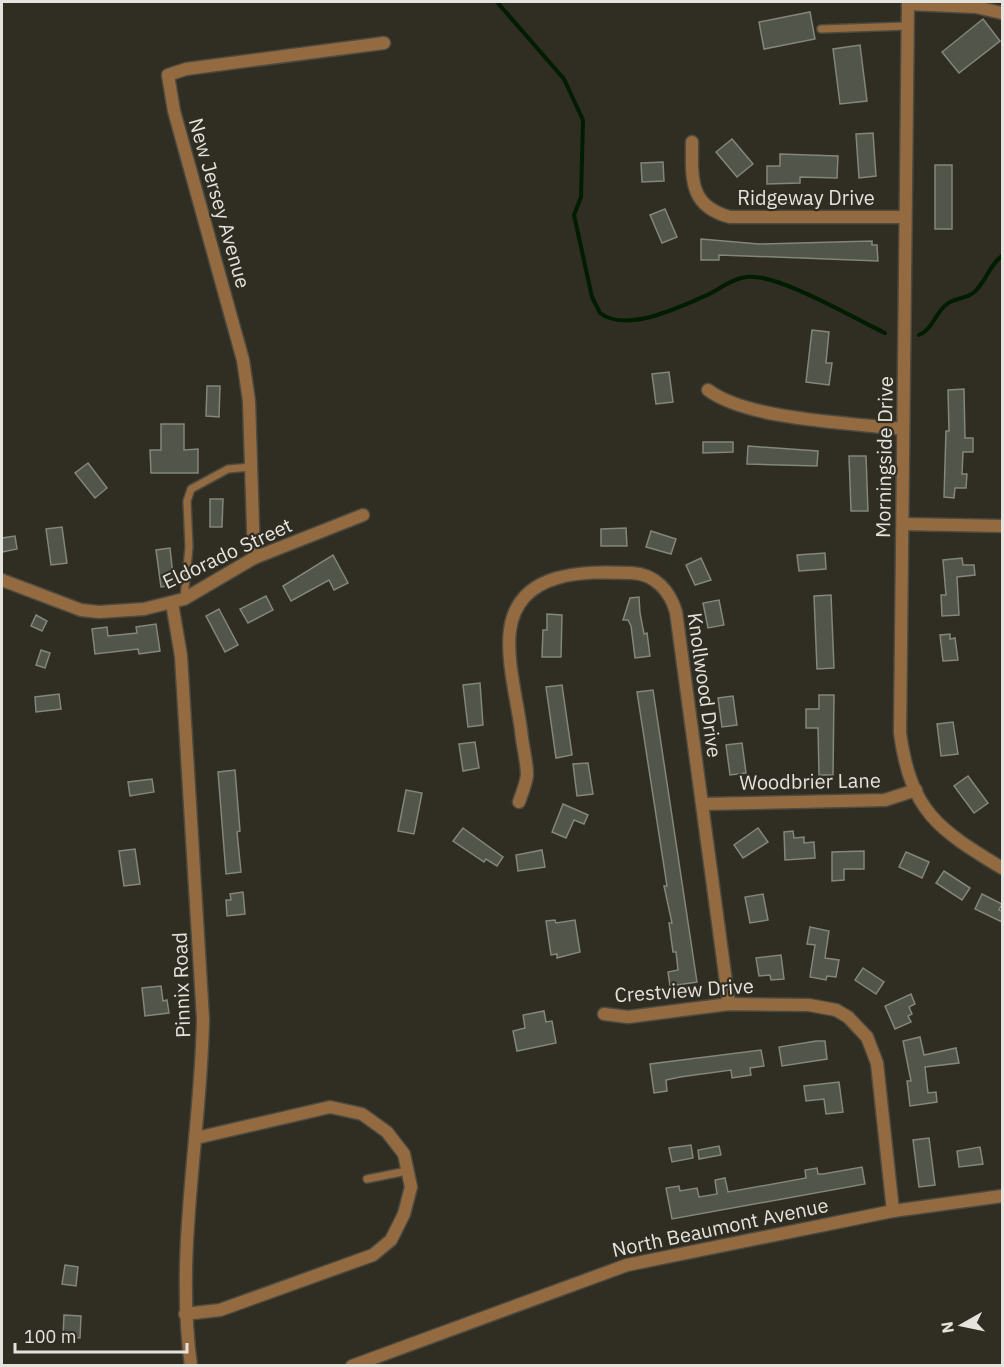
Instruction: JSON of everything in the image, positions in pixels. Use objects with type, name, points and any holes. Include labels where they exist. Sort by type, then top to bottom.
[{"type":"street","points":[[908,3],[976,7],[1002,13]]},
{"type":"street","name":"Morningside Drive","points":[[908,3],[900,733],[905,762],[927,813],[937,825],[1002,868]]},
{"type":"street","name":"New Jersey Avenue","points":[[254,558],[249,400],[243,360],[174,111],[168,75],[186,69],[384,43]]},
{"type":"street","name":"Ridgeway Drive","points":[[692,142],[692,175],[696,193],[710,209],[719,214],[730,217],[905,217]]},
{"type":"street","points":[[708,390],[727,403],[748,409],[903,429]]},
{"type":"street","name":"Eldorado Street","points":[[2,580],[64,605],[99,612],[144,609],[184,598],[254,558],[363,515]]},
{"type":"street","points":[[903,524],[1002,526]]},
{"type":"street","name":"Knollwood Drive","points":[[519,802],[527,775],[509,644],[513,618],[519,605],[538,586],[565,575],[633,573],[659,583],[673,601],[729,1004]]},
{"type":"street","name":"Pinnix Road","points":[[172,603],[181,656],[202,984],[202,1062],[184,1263],[185,1314],[191,1365]]},
{"type":"street","name":"Woodbrier Lane","points":[[703,804],[885,800],[916,790]]},
{"type":"street","name":"Crestview Drive","points":[[604,1014],[628,1017],[729,1004],[823,1006],[836,1010],[859,1026],[874,1050],[892,1211]]},
{"type":"street","points":[[185,1314],[220,1310],[373,1255],[391,1240],[404,1214],[411,1187],[404,1154],[387,1132],[362,1114],[330,1107],[195,1138]]},
{"type":"street","name":"North Beaumont Avenue","points":[[352,1365],[627,1265],[892,1211],[1002,1196]]},
{"type":"lane","points":[[821,29],[907,26]]},
{"type":"lane","points":[[184,598],[189,547],[187,501],[191,489],[228,469],[251,467]]},
{"type":"lane","points":[[367,1179],[407,1171]]},
{"type":"building","points":[[810,12],[815,39],[764,49],[759,22]]},
{"type":"building","points":[[983,19],[1000,41],[959,73],[942,52]]},
{"type":"building","points":[[860,45],[867,101],[840,104],[833,49]]},
{"type":"building","points":[[873,133],[876,176],[859,178],[856,134]]},
{"type":"building","points":[[732,139],[753,164],[737,177],[716,152]]},
{"type":"building","points":[[780,154],[838,156],[837,178],[800,177],[800,183],[767,184],[767,166],[780,166]]},
{"type":"building","points":[[663,162],[664,181],[642,182],[641,163]]},
{"type":"building","points":[[935,165],[952,165],[952,229],[935,229]]},
{"type":"building","points":[[665,209],[677,237],[662,243],[650,215]]},
{"type":"building","points":[[701,239],[759,244],[872,241],[872,245],[877,245],[878,261],[719,255],[719,260],[701,260]]},
{"type":"building","points":[[812,330],[829,332],[826,363],[832,363],[829,385],[806,382]]},
{"type":"building","points":[[669,372],[673,402],[656,404],[652,374]]},
{"type":"building","points":[[207,386],[220,386],[219,417],[206,416]]},
{"type":"building","points":[[964,389],[965,438],[973,438],[973,452],[963,452],[962,474],[967,474],[966,488],[955,488],[954,498],[944,497],[946,431],[949,431],[948,390]]},
{"type":"building","points":[[161,424],[184,424],[184,450],[198,449],[198,473],[151,473],[150,450],[161,450]]},
{"type":"building","points":[[703,442],[733,442],[733,452],[703,453]]},
{"type":"building","points":[[748,446],[818,451],[817,466],[747,464]]},
{"type":"building","points":[[849,456],[866,456],[868,511],[851,511]]},
{"type":"building","points":[[88,463],[107,488],[95,498],[75,473]]},
{"type":"building","points":[[210,499],[223,499],[222,527],[210,527]]},
{"type":"building","points":[[62,527],[67,563],[51,565],[46,529]]},
{"type":"building","points":[[626,528],[627,546],[601,546],[601,529]]},
{"type":"building","points":[[651,531],[676,539],[671,554],[646,547]]},
{"type":"building","points":[[15,536],[17,549],[2,552],[2,538]]},
{"type":"building","points":[[170,548],[174,585],[161,587],[156,550]]},
{"type":"building","points":[[825,553],[826,569],[799,571],[797,555]]},
{"type":"building","points":[[333,555],[348,583],[334,590],[329,580],[291,601],[283,586]]},
{"type":"building","points":[[701,558],[711,580],[695,585],[686,565]]},
{"type":"building","points":[[962,558],[963,565],[974,565],[975,575],[957,577],[959,615],[942,616],[941,595],[946,595],[943,560]]},
{"type":"building","points":[[831,595],[834,668],[817,669],[814,596]]},
{"type":"building","points":[[266,596],[273,610],[248,623],[240,609]]},
{"type":"building","points":[[639,597],[640,613],[644,634],[647,633],[650,656],[635,658],[631,626],[628,620],[623,620],[630,598]]},
{"type":"building","points":[[719,600],[724,625],[708,628],[703,603]]},
{"type":"building","points":[[219,609],[238,645],[225,652],[206,616]]},
{"type":"building","points":[[547,614],[562,615],[561,657],[542,657],[543,630],[547,630]]},
{"type":"building","points":[[36,615],[47,621],[42,631],[31,626]]},
{"type":"building","points":[[156,624],[160,651],[139,654],[138,649],[95,654],[92,629],[107,627],[108,636],[137,633],[136,627]]},
{"type":"building","points":[[950,634],[950,639],[955,638],[958,660],[943,661],[940,635]]},
{"type":"building","points":[[41,650],[50,653],[45,668],[36,665]]},
{"type":"building","points":[[480,683],[483,725],[468,727],[463,685]]},
{"type":"building","points":[[562,685],[572,755],[556,758],[546,687]]},
{"type":"building","points":[[653,690],[697,982],[670,986],[668,972],[678,970],[676,952],[673,952],[669,923],[672,923],[664,886],[667,886],[637,692]]},
{"type":"building","points":[[59,694],[61,709],[36,712],[35,697]]},
{"type":"building","points":[[819,695],[834,695],[833,775],[819,775],[818,728],[806,728],[806,709],[819,709]]},
{"type":"building","points":[[733,696],[737,725],[722,727],[718,698]]},
{"type":"building","points":[[953,722],[958,754],[941,756],[937,724]]},
{"type":"building","points":[[475,742],[479,768],[463,771],[459,744]]},
{"type":"building","points":[[742,743],[746,773],[730,775],[726,745]]},
{"type":"building","points":[[588,763],[593,794],[577,796],[573,764]]},
{"type":"building","points":[[235,770],[241,872],[226,874],[218,772]]},
{"type":"building","points":[[968,776],[988,803],[974,813],[954,786]]},
{"type":"building","points":[[152,779],[154,792],[130,796],[128,782]]},
{"type":"building","points":[[406,790],[422,793],[414,834],[398,831]]},
{"type":"building","points":[[563,804],[588,815],[584,824],[574,820],[566,838],[552,832]]},
{"type":"building","points":[[463,828],[503,857],[497,866],[486,859],[484,862],[453,841]]},
{"type":"building","points":[[758,828],[768,842],[743,858],[734,845]]},
{"type":"building","points":[[793,831],[794,838],[804,837],[804,843],[814,842],[815,858],[785,860],[784,832]]},
{"type":"building","points":[[135,849],[140,884],[124,886],[119,851]]},
{"type":"building","points":[[542,850],[545,867],[518,871],[516,855]]},
{"type":"building","points":[[864,851],[864,869],[844,869],[844,880],[832,881],[832,852]]},
{"type":"building","points":[[906,852],[929,862],[922,878],[899,867]]},
{"type":"building","points":[[944,871],[970,888],[962,900],[936,883]]},
{"type":"building","points":[[243,892],[245,914],[227,916],[226,900],[231,900],[230,894]]},
{"type":"building","points":[[763,894],[768,920],[750,923],[745,897]]},
{"type":"building","points":[[982,894],[1002,904],[999,910],[1002,911],[1002,922],[975,909]]},
{"type":"building","points":[[555,920],[556,923],[575,920],[580,952],[557,958],[557,954],[551,955],[546,921]]},
{"type":"building","points":[[810,927],[829,931],[825,958],[839,960],[836,977],[827,976],[826,980],[810,977],[815,945],[807,944]]},
{"type":"building","points":[[781,955],[784,979],[771,980],[770,975],[759,976],[756,958]]},
{"type":"building","points":[[863,968],[884,982],[876,994],[855,980]]},
{"type":"building","points":[[161,986],[163,1001],[167,1000],[169,1013],[145,1016],[142,988]]},
{"type":"building","points":[[911,994],[915,1004],[909,1007],[912,1014],[908,1016],[911,1022],[895,1029],[885,1006]]},
{"type":"building","points":[[544,1011],[546,1022],[552,1021],[556,1043],[517,1051],[513,1031],[525,1028],[523,1015]]},
{"type":"building","points":[[920,1037],[924,1055],[956,1048],[959,1063],[925,1067],[928,1093],[936,1092],[937,1102],[910,1106],[907,1081],[911,1081],[903,1041]]},
{"type":"building","points":[[825,1041],[827,1059],[782,1066],[779,1047]]},
{"type":"building","points":[[761,1050],[764,1066],[750,1068],[751,1075],[732,1078],[731,1070],[680,1077],[666,1080],[667,1091],[654,1093],[650,1064]]},
{"type":"building","points":[[839,1082],[843,1112],[826,1114],[824,1099],[806,1101],[804,1086]]},
{"type":"building","points":[[929,1138],[935,1185],[919,1187],[913,1140]]},
{"type":"building","points":[[691,1145],[693,1158],[672,1162],[669,1148]]},
{"type":"building","points":[[719,1146],[721,1155],[699,1159],[698,1150]]},
{"type":"building","points":[[980,1147],[983,1164],[959,1167],[957,1151]]},
{"type":"building","points":[[862,1167],[865,1184],[672,1219],[666,1188],[679,1186],[680,1191],[697,1188],[699,1197],[717,1194],[715,1180],[725,1178],[728,1192],[806,1178],[805,1170],[817,1168],[818,1174],[823,1174]]},
{"type":"building","points":[[65,1265],[78,1267],[76,1286],[62,1284]]},
{"type":"building","points":[[64,1315],[81,1316],[80,1338],[63,1337]]},
{"type":"waterway","points":[[497,2],[564,79],[583,120],[581,197],[574,215],[592,297],[600,313],[611,319],[638,320],[694,301],[735,280],[759,277],[795,289],[885,333]]},
{"type":"waterway","points":[[919,335],[928,329],[947,304],[970,295],[977,289],[1002,256]]}]
